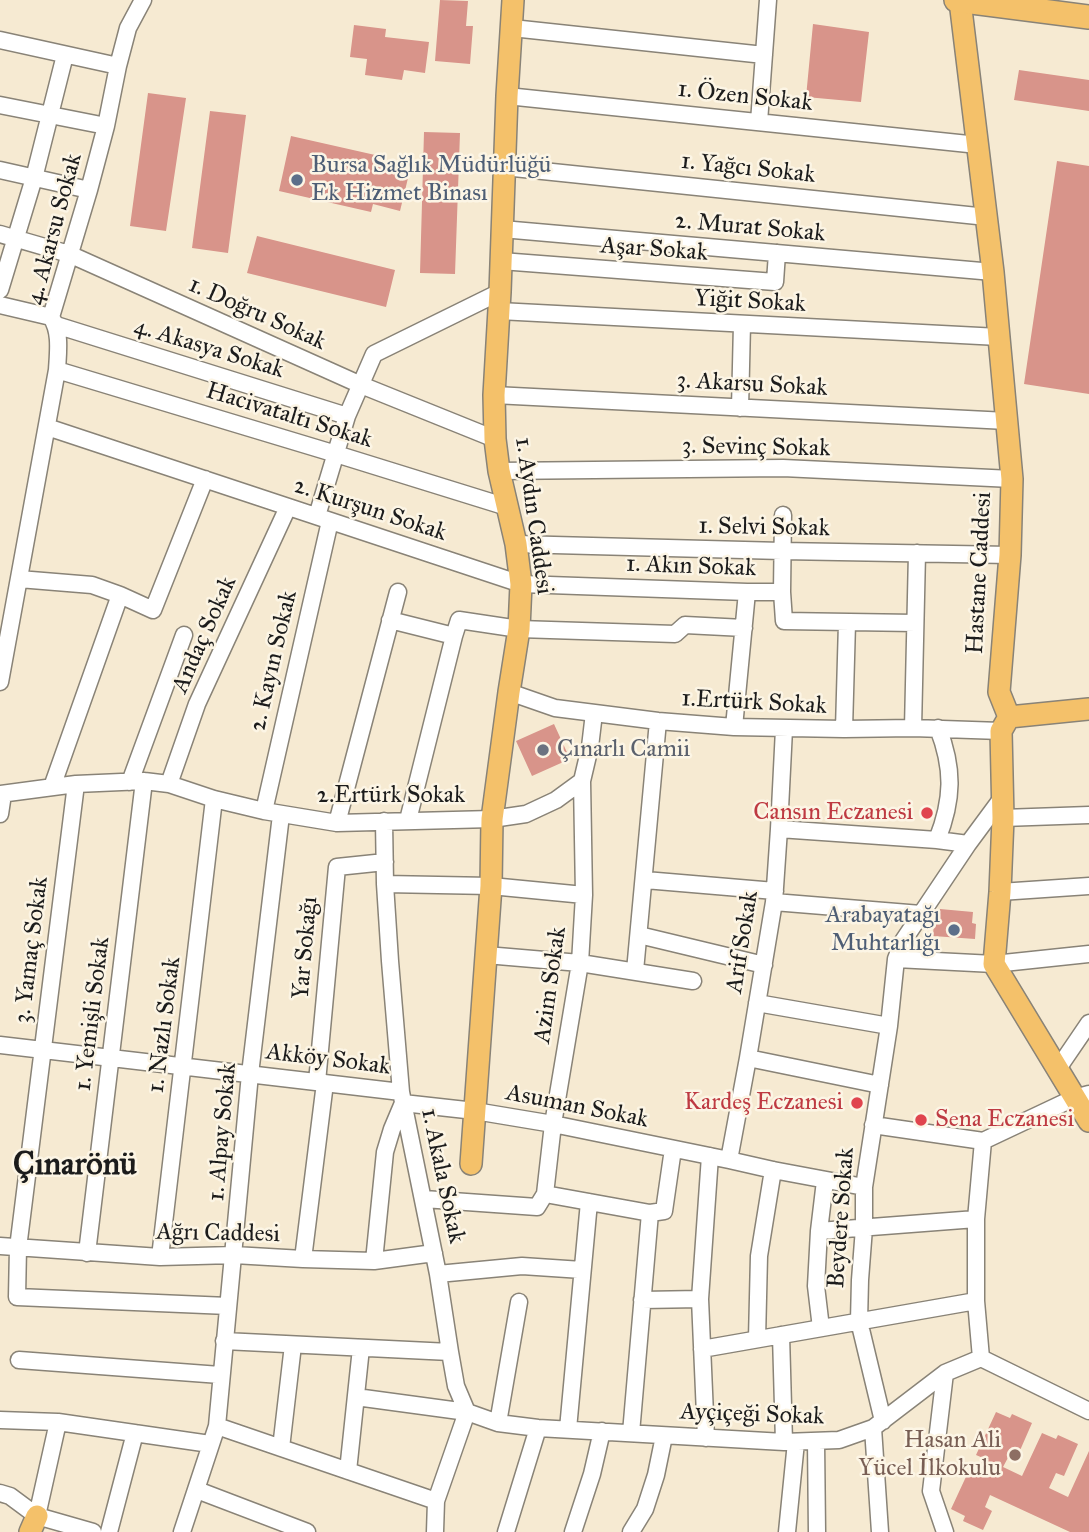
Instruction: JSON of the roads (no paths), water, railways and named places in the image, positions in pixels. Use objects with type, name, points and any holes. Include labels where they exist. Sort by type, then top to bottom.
[{"type":"highway","points":[[958,0],[1089,17]]},
{"type":"main road","name":"1. Aydın Caddesi","points":[[471,1164],[491,886],[492,819],[519,629],[521,584],[516,544],[499,471],[494,395],[513,0]]},
{"type":"main road","name":"Hastane Caddesi","points":[[958,0],[987,217],[1012,479],[1010,555],[999,692],[1005,724],[1000,892],[994,964]]},
{"type":"main road","points":[[1005,724],[1089,709]]},
{"type":"main road","points":[[994,964],[1057,1070],[1081,1096],[1089,1121]]},
{"type":"street","name":"4. Akarsu Sokak","points":[[0,682],[57,370],[59,349],[54,321],[69,254],[106,126],[128,28],[144,0]]},
{"type":"street","points":[[759,122],[768,0]]},
{"type":"street","points":[[512,28],[764,55]]},
{"type":"street","points":[[0,40],[118,66]]},
{"type":"street","points":[[0,290],[8,236],[34,178],[65,55]]},
{"type":"street","name":"1. Özen Sokak","points":[[507,96],[978,145]]},
{"type":"street","points":[[0,105],[106,126]]},
{"type":"street","name":"1. Yağcı Sokak","points":[[504,167],[987,217]]},
{"type":"street","points":[[0,170],[89,190]]},
{"type":"street","name":"2. Murat Sokak","points":[[502,229],[993,272]]},
{"type":"street","name":"1. Doğru Sokak","points":[[8,236],[69,254],[360,385],[495,439]]},
{"type":"street","name":"Aşar Sokak","points":[[501,261],[775,282],[777,253]]},
{"type":"street","name":"2. Kayın Sokak","points":[[264,811],[336,453],[347,416],[374,354],[500,302]]},
{"type":"street","name":"Yiğit Sokak","points":[[500,302],[742,324],[999,337]]},
{"type":"street","name":"4. Akasya Sokak","points":[[0,305],[347,416]]},
{"type":"street","points":[[740,408],[742,324]]},
{"type":"street","name":"Hacivataltı Sokak","points":[[57,370],[507,507]]},
{"type":"street","name":"3. Akarsu Sokak","points":[[494,395],[1007,421]]},
{"type":"street","name":"2. Kurşun Sokak","points":[[47,427],[521,584]]},
{"type":"street","name":"3. Sevinç Sokak","points":[[499,471],[783,468],[1012,479]]},
{"type":"street","points":[[19,579],[92,585],[153,610],[205,480]]},
{"type":"street","name":"Andaç Sokak","points":[[169,784],[197,704],[288,507]]},
{"type":"street","name":"1. Akın Sokak","points":[[521,584],[782,592],[783,515]]},
{"type":"street","name":"1. Selvi Sokak","points":[[516,544],[1010,555]]},
{"type":"street","points":[[913,727],[917,553]]},
{"type":"street","points":[[337,823],[398,592]]},
{"type":"street","points":[[734,727],[747,592]]},
{"type":"street","points":[[782,592],[784,621],[915,623]]},
{"type":"street","points":[[52,787],[120,595]]},
{"type":"street","points":[[390,620],[454,636]]},
{"type":"street","points":[[408,820],[458,620],[519,629],[675,634],[685,625],[744,628]]},
{"type":"street","points":[[844,729],[847,623]]},
{"type":"street","name":"1. Yemişli Sokak","points":[[87,1253],[110,1058],[137,781],[184,635]]},
{"type":"street","name":"1.Ertürk Sokak","points":[[509,692],[555,708],[734,727],[938,728],[1005,724]]},
{"type":"street","points":[[582,780],[594,713]]},
{"type":"street","points":[[635,971],[659,721]]},
{"type":"street","points":[[937,840],[948,808],[951,788],[948,757],[938,728]]},
{"type":"street","name":"Arif Sokak","points":[[729,1160],[774,897],[783,729]]},
{"type":"street","name":"2.Ertürk Sokak","points":[[1,794],[76,784],[137,781],[169,784],[214,799],[281,815],[337,823],[492,819],[526,814],[556,800],[582,780]]},
{"type":"street","name":"Azim Sokak","points":[[545,1194],[553,1125],[580,963],[584,895],[582,780]]},
{"type":"street","name":"3. Yamaç Sokak","points":[[76,784],[18,1248],[17,1297],[228,1306]]},
{"type":"street","points":[[0,814],[1,794]]},
{"type":"street","name":"1. Nazlı Sokak","points":[[160,1257],[214,799]]},
{"type":"street","points":[[1002,808],[1089,815]]},
{"type":"street","name":"Beydere Sokak","points":[[880,1532],[878,1424],[859,1321],[860,1268],[864,1187],[889,1026],[896,960],[903,940],[968,844],[1002,808]]},
{"type":"street","name":"1. Alpay Sokak","points":[[182,1532],[217,1426],[250,1074],[281,815]]},
{"type":"street","name":"1. Akala Sokak","points":[[384,821],[385,884],[402,1097],[438,1274],[456,1387],[467,1412]]},
{"type":"street","points":[[779,829],[968,844]]},
{"type":"street","name":"Yar Sokağı","points":[[321,1082],[337,867],[385,862]]},
{"type":"street","points":[[645,880],[921,914]]},
{"type":"street","points":[[385,884],[491,886],[584,895]]},
{"type":"street","points":[[1000,892],[1089,886]]},
{"type":"street","points":[[639,935],[764,965]]},
{"type":"street","points":[[896,960],[994,964],[1089,954]]},
{"type":"street","points":[[486,955],[580,963],[693,981]]},
{"type":"street","points":[[757,1003],[889,1026]]},
{"type":"street","points":[[1057,1070],[1089,1023]]},
{"type":"street","name":"Akköy Sokak","points":[[0,1045],[321,1082],[402,1097]]},
{"type":"street","points":[[748,1058],[880,1085]]},
{"type":"street","points":[[303,1259],[321,1082]]},
{"type":"street","points":[[873,1125],[983,1141],[1081,1096]]},
{"type":"street","points":[[374,1261],[385,1152],[402,1097]]},
{"type":"street","name":"Asuman Sokak","points":[[402,1097],[864,1187]]},
{"type":"street","points":[[983,1141],[976,1219],[976,1301],[981,1358],[1089,1411]]},
{"type":"street","points":[[424,1199],[537,1208],[545,1194],[650,1213],[664,1211],[673,1149]]},
{"type":"street","points":[[706,1438],[700,1299],[710,1156]]},
{"type":"street","points":[[757,1339],[759,1256],[773,1170]]},
{"type":"street","points":[[821,1328],[816,1286],[818,1231],[825,1181]]},
{"type":"street","points":[[568,1429],[589,1202]]},
{"type":"street","points":[[631,1433],[650,1213]]},
{"type":"street","points":[[818,1231],[976,1219]]},
{"type":"street","name":"Ağrı Caddesi","points":[[0,1246],[160,1257],[234,1255],[374,1261],[434,1253]]},
{"type":"street","points":[[438,1274],[522,1266],[582,1270]]},
{"type":"street","points":[[642,1300],[700,1299]]},
{"type":"street","points":[[702,1349],[976,1301]]},
{"type":"street","points":[[498,1423],[519,1302]]},
{"type":"street","points":[[781,1335],[790,1442],[787,1532]]},
{"type":"street","points":[[224,1341],[450,1352]]},
{"type":"street","points":[[281,1448],[293,1345]]},
{"type":"street","points":[[348,1471],[361,1348]]},
{"type":"street","name":"Ayçiçeği Sokak","points":[[356,1397],[467,1412],[498,1423],[538,1428],[790,1442],[839,1440],[878,1424],[945,1373],[981,1358]]},
{"type":"street","points":[[19,1360],[220,1375]]},
{"type":"street","points":[[944,1532],[930,1490],[945,1373]]},
{"type":"street","points":[[435,1532],[436,1501],[467,1412]]},
{"type":"street","points":[[0,1420],[58,1422],[210,1444]]},
{"type":"street","points":[[34,1524],[58,1422]]},
{"type":"street","points":[[217,1426],[436,1501]]},
{"type":"street","points":[[506,1532],[538,1428]]},
{"type":"street","points":[[573,1532],[592,1474],[602,1431]]},
{"type":"street","points":[[109,1532],[135,1433]]},
{"type":"street","points":[[631,1532],[645,1509],[664,1436]]},
{"type":"street","points":[[816,1441],[817,1532]]},
{"type":"street","points":[[197,1490],[307,1532]]},
{"type":"street","points":[[0,1493],[10,1496],[34,1524],[93,1532]]},
{"type":"place","name":"Bursa Sağlık Müdürlüğü Ek Hizmet Binası","points":[[297,180]]},
{"type":"place","name":"Çınarlı Camii","points":[[543,750]]},
{"type":"place","name":"Cansın Eczanesi","points":[[927,813]]},
{"type":"place","name":"Arabayatağı Muhtarlığı","points":[[954,930]]},
{"type":"place","name":"Kardeş Eczanesi","points":[[857,1103]]},
{"type":"place","name":"Sena Eczanesi","points":[[921,1120]]},
{"type":"place","name":"Hasan Ali Yücel İlkokulu","points":[[1015,1455]]},
{"type":"district","name":"Çınarönü","points":[[75,1166]]}]
